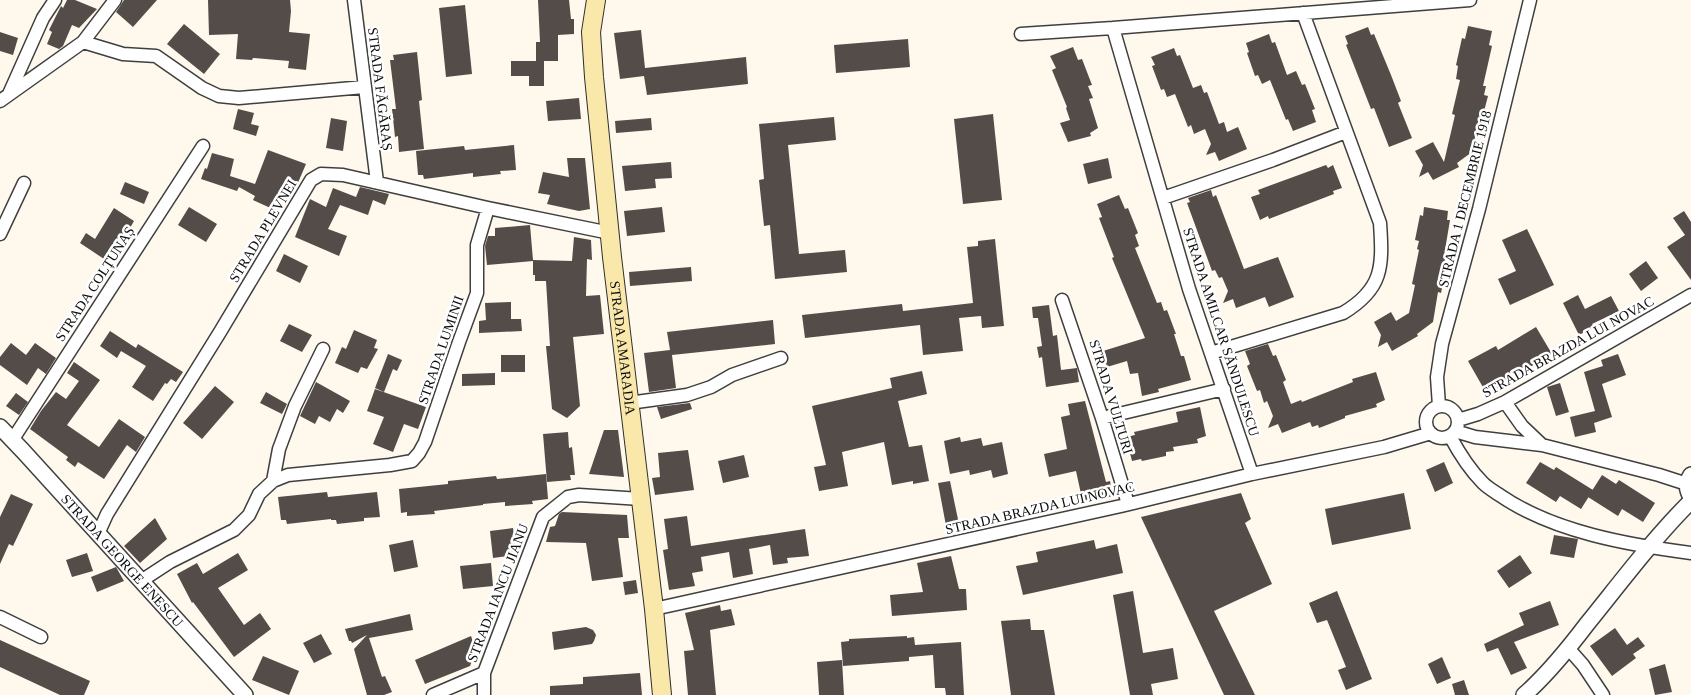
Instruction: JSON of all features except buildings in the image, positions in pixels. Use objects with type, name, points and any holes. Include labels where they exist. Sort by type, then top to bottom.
[{"type":"main road","name":"STRADA AMARADIA","points":[[596,0],[591,32],[592,51],[610,233],[654,609],[662,695]]},
{"type":"street","points":[[4,98],[43,18],[55,0]]},
{"type":"street","points":[[4,98],[83,42],[115,0]]},
{"type":"street","name":"STRADA FĂGĂRAȘ","points":[[354,0],[376,182]]},
{"type":"street","points":[[1021,34],[1470,0]]},
{"type":"street","name":"STRADA 1 DECEMBRIE 1918","points":[[1439,406],[1437,376],[1442,344],[1479,209],[1530,0]]},
{"type":"street","points":[[1211,353],[1343,312],[1358,304],[1373,288],[1380,266],[1382,245],[1380,223],[1303,13]]},
{"type":"street","name":"STRADA AMILCAR SĂNDULESCU","points":[[1113,28],[1189,289],[1252,474]]},
{"type":"street","points":[[83,42],[124,54],[156,56],[202,88],[219,96],[239,98],[364,87]]},
{"type":"street","points":[[1163,198],[1273,160],[1346,132]]},
{"type":"street","name":"STRADA COLȚUNAȘ","points":[[12,439],[203,146]]},
{"type":"street","name":"STRADA PLEVNEI","points":[[98,534],[107,514],[220,332],[311,180],[321,174],[342,175],[610,233]]},
{"type":"street","points":[[0,234],[24,183]]},
{"type":"street","name":"STRADA LUMINII","points":[[273,481],[288,475],[390,465],[412,461],[419,453],[425,442],[458,342],[477,293],[477,245],[488,208]]},
{"type":"street","name":"STRADA BRAZDA LUI NOVAC","points":[[1455,429],[1478,414],[1505,402],[1691,295]]},
{"type":"street","name":"STRADA VULTURI","points":[[1062,300],[1102,418],[1128,504]]},
{"type":"street","points":[[141,581],[170,562],[234,530],[249,515],[258,494],[273,481],[279,449],[295,406],[323,350]]},
{"type":"street","points":[[629,404],[686,395],[711,387],[732,375],[782,358]]},
{"type":"street","points":[[1102,418],[1224,389]]},
{"type":"street","points":[[1505,402],[1522,426],[1542,445]]},
{"type":"street","points":[[1455,429],[1440,438],[1431,433],[1427,426],[1427,417],[1432,410],[1439,406],[1452,409],[1463,460],[1484,484],[1518,508],[1589,533],[1649,547],[1691,553]]},
{"type":"street","name":"STRADA GEORGE ENESCU","points":[[0,427],[245,695]]},
{"type":"street","points":[[1455,429],[1476,437],[1542,445],[1660,475],[1690,485]]},
{"type":"street","name":"STRADA BRAZDA LUI NOVAC","points":[[654,609],[1128,504],[1252,474],[1384,447],[1431,433]]},
{"type":"street","name":"STRADA IANCU JIANU","points":[[484,695],[484,673],[543,518],[568,498],[574,496],[641,499]]},
{"type":"street","points":[[1524,695],[1538,683],[1649,547],[1691,501]]},
{"type":"street","points":[[0,618],[41,637]]},
{"type":"street","points":[[1568,648],[1583,665],[1603,695]]},
{"type":"street","points":[[434,695],[484,673]]}]
